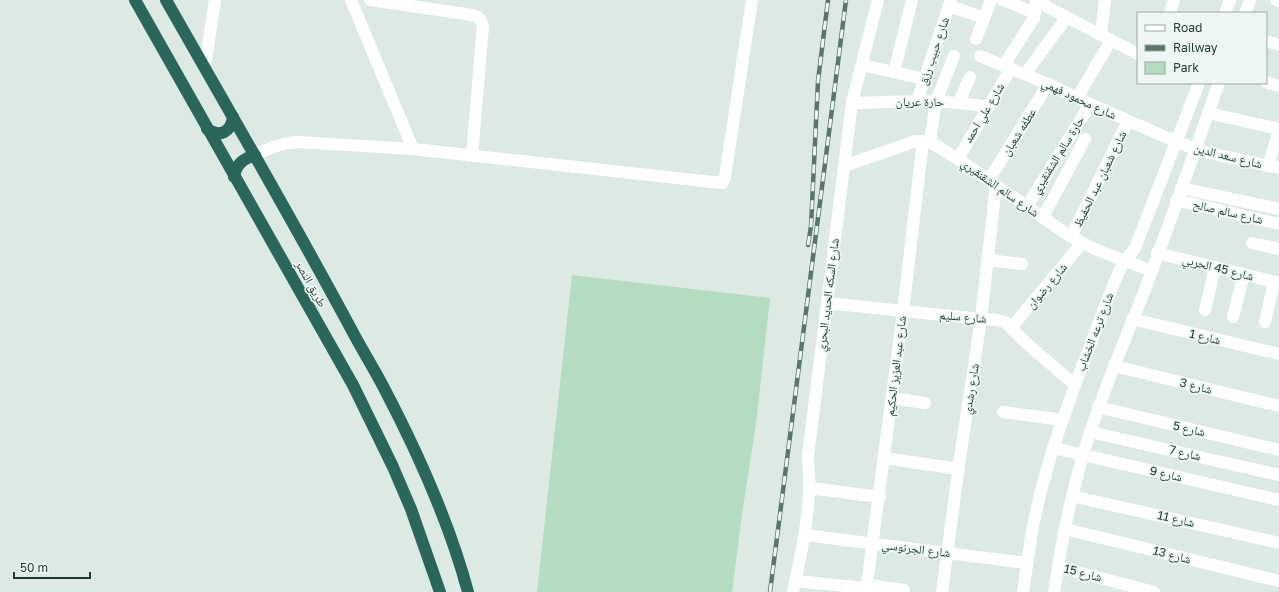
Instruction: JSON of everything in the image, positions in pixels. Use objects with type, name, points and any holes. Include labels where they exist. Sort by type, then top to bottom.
[{"type":"highway","name":"طريق النصر","points":[[135,0],[207,130],[353,385],[374,426],[411,509],[440,592]]},
{"type":"highway","name":"طريق النصر","points":[[166,0],[255,155],[383,386],[429,483],[468,592]]},
{"type":"highway","points":[[207,130],[212,133],[219,134],[225,132],[230,128],[233,116]]},
{"type":"highway","points":[[234,177],[237,166],[241,162],[255,155]]},
{"type":"street","points":[[205,67],[215,0]]},
{"type":"street","points":[[351,0],[413,149]]},
{"type":"street","points":[[370,0],[466,14],[478,17],[482,20],[484,26],[472,156]]},
{"type":"street","points":[[255,155],[275,145],[286,142],[297,142],[413,149],[722,183],[725,177],[752,0]]},
{"type":"street","name":"شارع السكه الحديد البحري","points":[[794,587],[805,535],[809,488],[808,456],[852,103],[878,0]]},
{"type":"street","points":[[894,72],[912,0]]},
{"type":"street","points":[[976,38],[991,0]]},
{"type":"street","points":[[1003,0],[1035,13],[1036,0]]},
{"type":"street","points":[[1039,0],[1045,6],[1137,53]]},
{"type":"street","points":[[1077,98],[1106,37],[1105,0]]},
{"type":"street","points":[[1225,12],[1230,0]]},
{"type":"street","points":[[1245,12],[1250,0]]},
{"type":"street","points":[[950,3],[984,18]]},
{"type":"street","name":"شارع حبيب رزق","points":[[917,101],[950,3]]},
{"type":"street","name":"شارع علي احمد","points":[[958,159],[988,107],[1035,13]]},
{"type":"street","points":[[1025,74],[1067,17]]},
{"type":"street","points":[[1267,41],[1279,45]]},
{"type":"street","name":"شارع عبد العزيز الحكيم","points":[[866,588],[880,497],[927,141],[936,101],[954,56]]},
{"type":"street","name":"شارع محمود فهمي","points":[[980,56],[1048,84],[1177,142]]},
{"type":"street","points":[[862,65],[924,79]]},
{"type":"street","points":[[959,102],[970,77]]},
{"type":"street","points":[[1267,82],[1279,86]]},
{"type":"street","name":"عطفه شعبان","points":[[993,183],[1048,84]]},
{"type":"street","name":"شارع ترعه الخشاب","points":[[1024,592],[1026,563],[1032,525],[1062,420],[1114,283],[1125,261],[1135,248],[1199,84]]},
{"type":"street","points":[[1054,592],[1072,496],[1098,407],[1152,271],[1157,253],[1219,84]]},
{"type":"street","name":"حارة عريان","points":[[852,103],[936,101],[959,102],[988,107]]},
{"type":"street","name":"حارة سالم الشقنقيري","points":[[1026,206],[1090,104]]},
{"type":"street","points":[[1208,113],[1279,129],[1273,167]]},
{"type":"street","name":"شارع شعبان عبد الحفيظ","points":[[1071,237],[1128,121]]},
{"type":"street","points":[[1043,217],[1085,139]]},
{"type":"street","points":[[844,166],[916,141],[927,141]]},
{"type":"street","name":"شارع سالم الشقنقيري","points":[[927,141],[958,159],[1071,237],[1082,243],[1152,271]]},
{"type":"street","name":"شارع سعد الدين","points":[[1177,142],[1195,149],[1273,167]]},
{"type":"street","name":"شارع رشدي","points":[[942,592],[981,319],[988,260],[993,183]]},
{"type":"street","points":[[1181,188],[1279,209]]},
{"type":"street","name":"شارع سالم صالح","points":[[1176,200],[1279,224]]},
{"type":"street","name":"شارع رضوان","points":[[1011,328],[1082,243]]},
{"type":"street","name":"شارع سالم صالح","points":[[1252,243],[1279,249]]},
{"type":"street","name":"شارع 45 الحربي","points":[[1157,253],[1277,282]]},
{"type":"street","points":[[988,260],[1022,264]]},
{"type":"street","points":[[1205,310],[1215,267]]},
{"type":"street","points":[[1233,317],[1244,274]]},
{"type":"street","points":[[1265,322],[1277,282]]},
{"type":"street","name":"شارع سليم","points":[[827,303],[904,312],[1001,320],[1009,324],[1023,340],[1075,385]]},
{"type":"street","name":"شارع 1","points":[[1132,320],[1279,354]]},
{"type":"street","name":"شارع 3","points":[[1114,366],[1279,406]]},
{"type":"street","points":[[892,398],[925,403]]},
{"type":"street","name":"شارع 5","points":[[1098,407],[1279,450]]},
{"type":"street","points":[[1003,412],[1062,420]]},
{"type":"street","name":"شارع 7","points":[[1090,432],[1279,475]]},
{"type":"street","name":"شارع 9","points":[[1053,448],[1279,500]]},
{"type":"street","points":[[884,458],[959,469]]},
{"type":"street","points":[[809,488],[880,497]]},
{"type":"street","name":"شارع 11","points":[[1072,496],[1279,543]]},
{"type":"street","name":"شارع 13","points":[[1065,529],[1279,581]]},
{"type":"street","name":"شارع الجرنوسي","points":[[805,535],[1026,563]]},
{"type":"street","name":"شارع 15","points":[[1058,567],[1154,592]]},
{"type":"street","points":[[794,587],[904,590]]},
{"type":"green space","points":[[572,275],[770,298],[756,424],[732,592],[537,592]]},
{"type":"railway","points":[[808,245],[811,226],[818,81],[828,0]]},
{"type":"railway","points":[[770,592],[846,0]]}]
